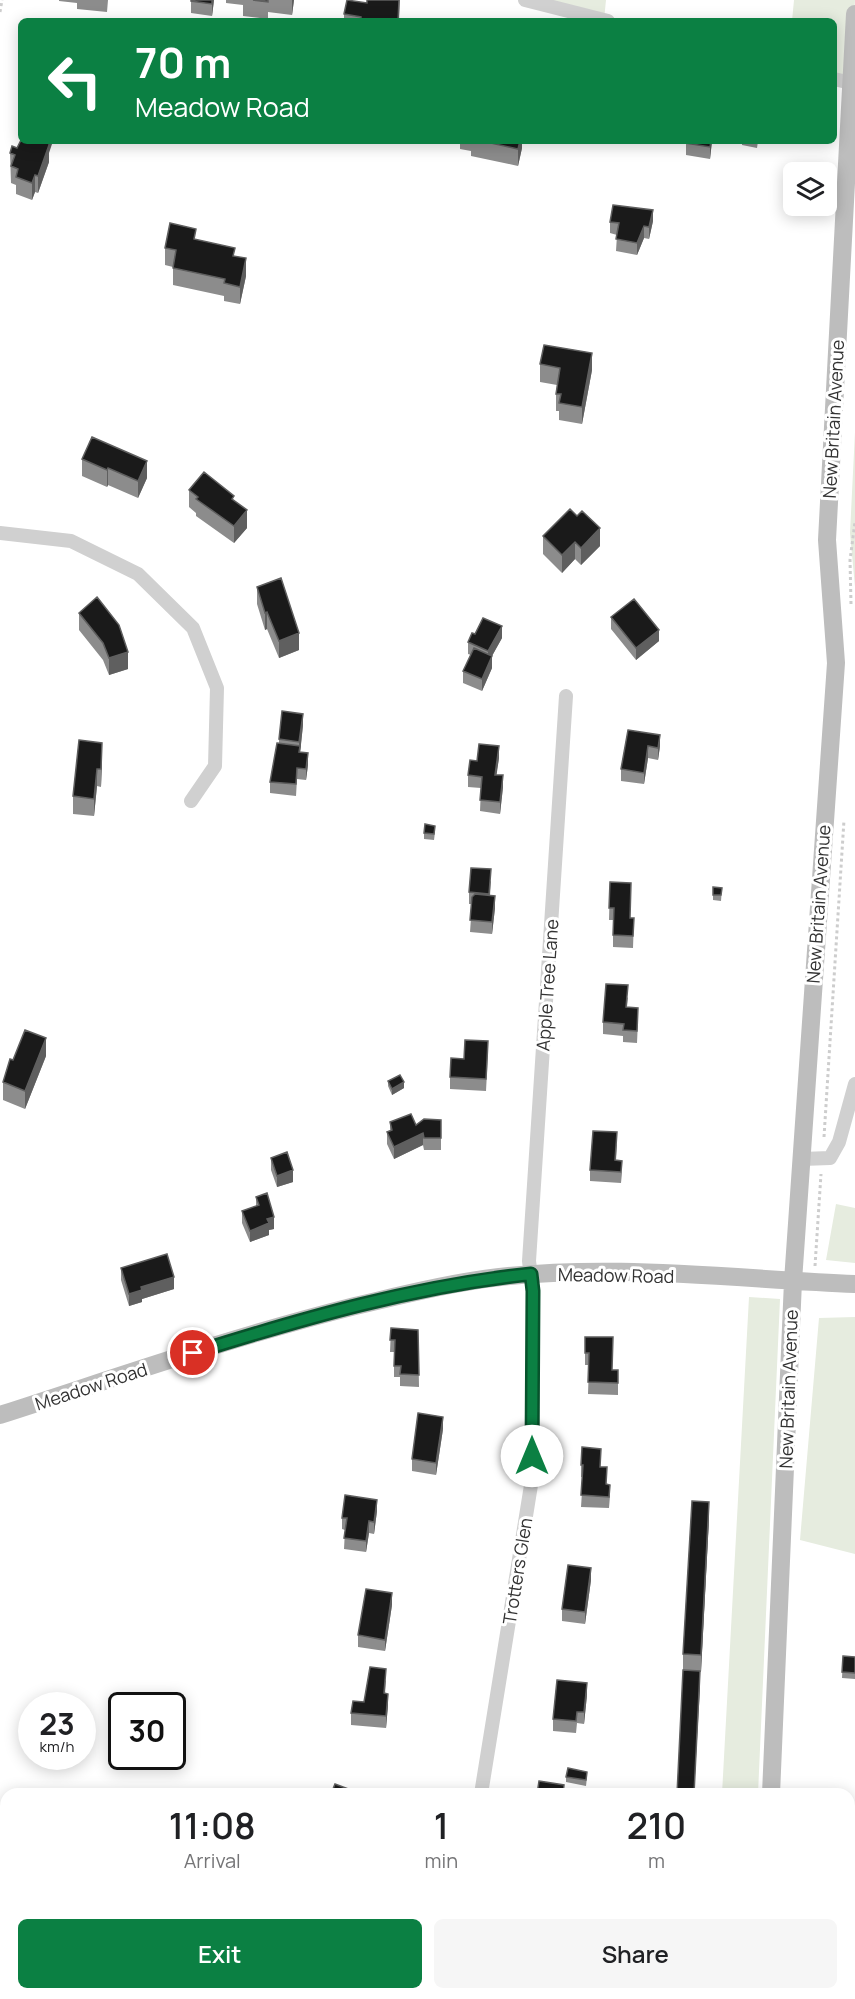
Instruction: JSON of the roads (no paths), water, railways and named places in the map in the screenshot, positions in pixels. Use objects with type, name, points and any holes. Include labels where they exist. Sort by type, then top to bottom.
[{"type":"street","points":[[525,0],[596,18]]},
{"type":"street","name":"New Britain Avenue","points":[[771,1788],[793,1281],[836,663],[827,540],[842,81],[855,14]]},
{"type":"street","points":[[0,533],[71,541],[138,574],[193,628],[217,688],[215,766],[191,801]]},
{"type":"street","name":"Apple Tree Lane","points":[[531,1274],[566,696]]},
{"type":"street","points":[[802,1159],[830,1158],[839,1142],[855,1084]]},
{"type":"street","name":"Meadow Road","points":[[0,1415],[282,1325],[438,1286],[531,1274],[649,1274],[855,1284]]},
{"type":"street","name":"Trotters Glen","points":[[482,1788],[532,1479],[533,1291],[531,1274]]}]
